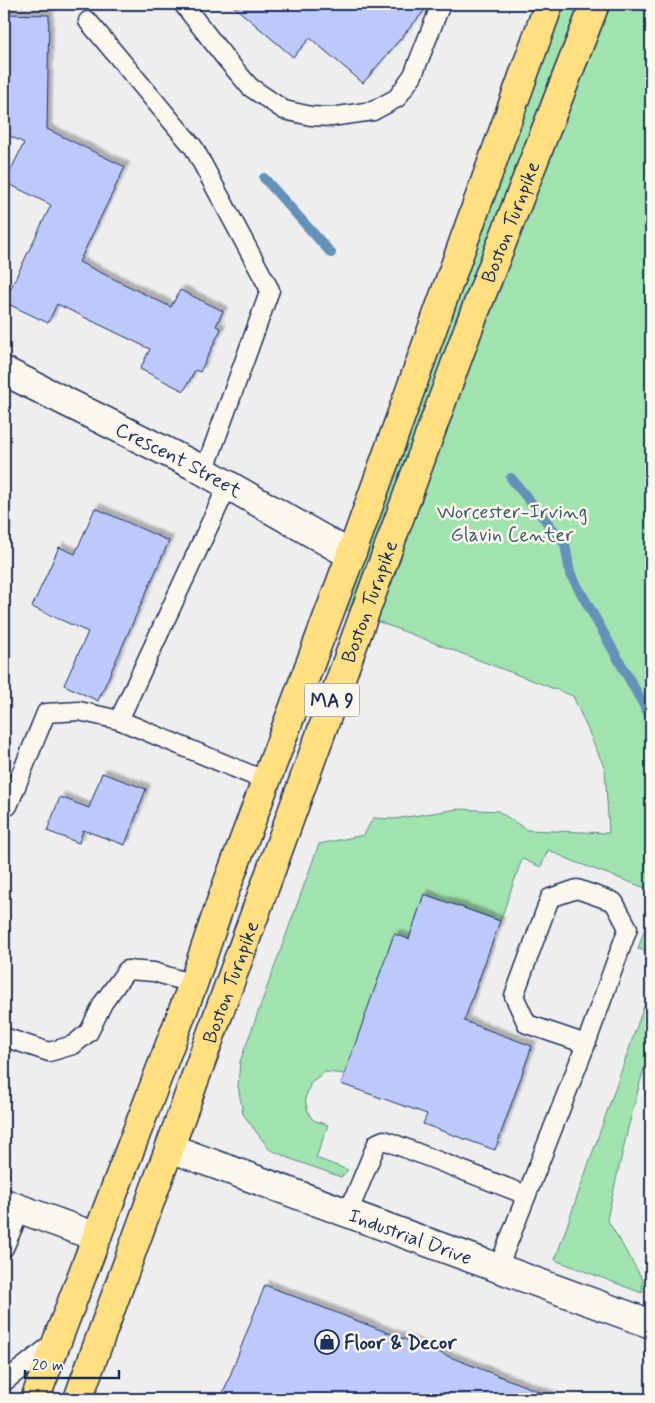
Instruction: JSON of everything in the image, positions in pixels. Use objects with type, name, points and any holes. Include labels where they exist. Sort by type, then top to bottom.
[{"type":"highway","name":"Boston Turnpike","points":[[35,1399],[193,984],[549,4]]},
{"type":"highway","name":"Boston Turnpike","points":[[78,1399],[468,327],[595,4]]},
{"type":"street","name":"Crescent Street","points":[[4,371],[204,472],[350,554]]},
{"type":"street","name":"Industrial Drive","points":[[170,1148],[651,1324]]},
{"type":"street","points":[[12,1206],[97,1237]]},
{"type":"lane","points":[[183,4],[250,87],[284,110],[311,116],[331,117],[373,112],[396,98],[413,74],[441,4]]},
{"type":"lane","points":[[88,21],[194,148],[270,290],[204,472]]},
{"type":"lane","points":[[119,720],[228,485]]},
{"type":"lane","points":[[8,806],[46,712],[79,711],[119,720],[266,781]]},
{"type":"lane","points":[[498,1268],[586,1044],[628,928],[614,902],[577,889],[550,898],[514,996],[527,1024],[586,1044]]},
{"type":"lane","points":[[4,1037],[49,1052],[72,1045],[89,1032],[103,1003],[127,970],[154,972],[193,984]]},
{"type":"lane","points":[[348,1213],[377,1143],[384,1140],[521,1193],[524,1202]]},
{"type":"lane","points":[[4,1248],[12,1206]]},
{"type":"lane","points":[[4,1382],[58,1339]]},
{"type":"green space","name":"Worcester-Irving Glavin Center","points":[[559,4],[651,4],[651,890],[548,850],[541,867],[522,859],[500,921],[424,894],[409,939],[345,1074],[325,1072],[311,1082],[305,1099],[308,1112],[313,1120],[328,1125],[316,1158],[348,1170],[341,1177],[269,1149],[243,1114],[238,1086],[240,1062],[319,844],[364,835],[373,818],[394,819],[458,809],[498,811],[527,830],[609,833],[605,769],[573,696],[332,604]]},
{"type":"green space","points":[[651,910],[651,952],[638,949]]},
{"type":"green space","points":[[651,986],[651,1042],[629,1124],[607,1219],[643,1280],[642,1293],[555,1260]]},
{"type":"building","points":[[231,4],[430,4],[363,83],[310,38],[293,57]]},
{"type":"building","points":[[4,14],[49,15],[47,129],[125,167],[79,262],[171,307],[180,290],[223,311],[216,326],[221,329],[200,372],[195,370],[184,391],[140,369],[150,349],[57,304],[48,323],[4,302],[51,205],[5,182],[24,143],[4,133]]},
{"type":"building","points":[[95,508],[169,541],[98,701],[64,685],[88,632],[32,607],[59,547],[75,554]]},
{"type":"building","points":[[102,773],[146,789],[125,845],[83,830],[79,843],[47,831],[60,797],[89,808]]},
{"type":"building","points":[[424,894],[500,921],[464,1021],[532,1046],[495,1150],[423,1124],[427,1114],[341,1084],[394,934],[409,939]]},
{"type":"building","name":"Floor & Decor","points":[[265,1285],[553,1397],[552,1399],[221,1399]]},
{"type":"waterway","points":[[264,178],[331,253]]},
{"type":"waterway","points":[[511,478],[565,544],[570,573],[651,718]]},
{"type":"place","name":"Floor & Decor","points":[[327,1342]]}]
